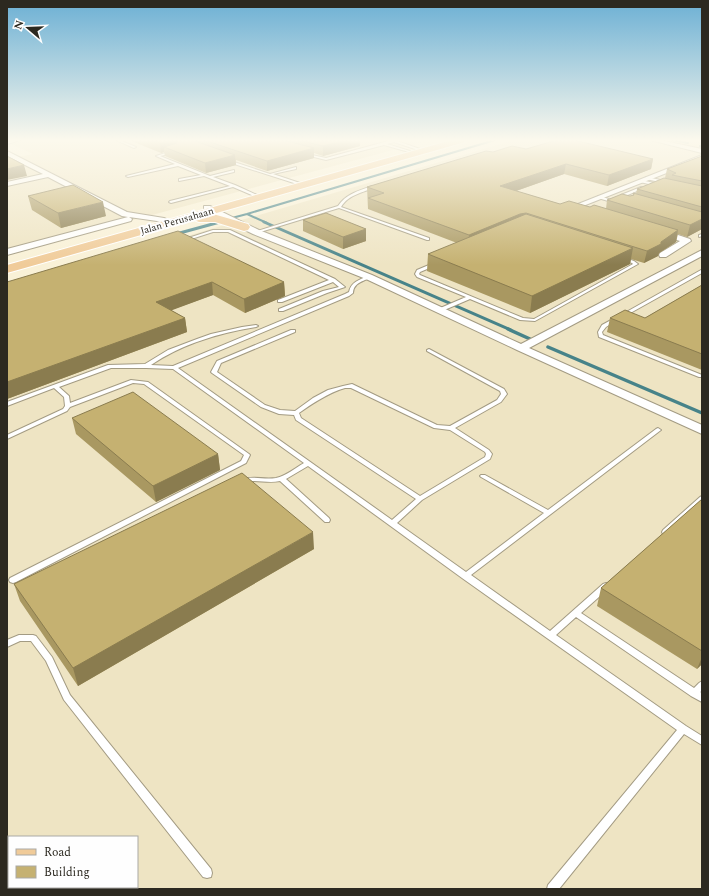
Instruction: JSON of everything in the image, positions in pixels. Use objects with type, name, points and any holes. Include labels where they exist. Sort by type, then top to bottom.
[{"type":"main road","name":"Jalan Perusahaan","points":[[7,263],[128,221],[225,217],[255,194],[302,182]]},
{"type":"main road","name":"Jalan Perusahaan","points":[[7,269],[183,218],[225,217],[245,201],[313,182]]},
{"type":"main road","points":[[225,217],[230,211],[245,201]]},
{"type":"street","points":[[7,184],[17,182]]},
{"type":"street","points":[[60,182],[128,221]]},
{"type":"street","points":[[598,214],[577,206],[599,197],[646,182]]},
{"type":"street","points":[[225,217],[256,232],[369,277],[443,309],[521,348],[702,430]]},
{"type":"street","points":[[7,252],[128,221]]},
{"type":"street","points":[[654,230],[687,241],[663,255]]},
{"type":"street","points":[[521,348],[702,253]]},
{"type":"lane","points":[[223,182],[255,194]]},
{"type":"lane","points":[[294,182],[298,183]]},
{"type":"lane","points":[[630,202],[620,198],[648,182]]},
{"type":"lane","points":[[652,182],[664,185]]},
{"type":"lane","points":[[654,182],[668,184]]},
{"type":"lane","points":[[171,202],[234,186]]},
{"type":"lane","points":[[339,207],[341,203],[353,194],[375,187]]},
{"type":"lane","points":[[599,197],[621,203]]},
{"type":"lane","points":[[256,232],[339,207],[428,239]]},
{"type":"lane","points":[[443,309],[468,298],[522,319],[535,320],[636,264],[530,228],[520,228],[418,271],[418,276],[468,298]]},
{"type":"lane","points":[[178,241],[213,231],[229,231],[333,280],[342,287]]},
{"type":"lane","points":[[702,271],[604,326],[600,332],[601,336],[607,340],[702,376]]},
{"type":"lane","points":[[7,404],[110,366],[174,368],[347,295],[351,293],[350,288],[352,284],[369,277]]},
{"type":"lane","points":[[280,301],[333,280]]},
{"type":"lane","points":[[281,310],[325,292],[342,287],[350,288]]},
{"type":"lane","points":[[146,366],[160,355],[215,334],[256,326]]},
{"type":"lane","points":[[294,331],[219,362],[214,372],[263,406],[279,412],[296,413],[302,407],[342,386],[352,386],[436,427],[451,428],[487,450],[489,454],[488,458],[420,499],[394,523]]},
{"type":"lane","points":[[429,350],[502,390],[504,394],[499,401],[451,428]]},
{"type":"lane","points":[[174,368],[394,523],[465,576],[702,741]]},
{"type":"lane","points":[[7,437],[59,413],[68,406],[133,381],[146,383],[246,455],[244,462],[13,580]]},
{"type":"lane","points":[[55,386],[67,397],[68,406]]},
{"type":"lane","points":[[296,413],[298,419],[420,499]]},
{"type":"lane","points":[[465,576],[658,430]]},
{"type":"lane","points":[[235,484],[249,478],[271,480],[282,479],[308,463]]},
{"type":"lane","points":[[483,476],[549,513]]},
{"type":"lane","points":[[282,479],[327,520]]},
{"type":"lane","points":[[662,535],[702,498]]},
{"type":"lane","points":[[550,636],[610,582]]},
{"type":"lane","points":[[576,613],[702,698]]},
{"type":"lane","points":[[7,644],[19,638],[33,638],[49,659],[67,697],[207,873]]},
{"type":"lane","points":[[694,693],[702,685]]},
{"type":"lane","points":[[552,889],[683,728]]},
{"type":"shaded area","points":[[7,182],[275,182],[7,254]]},
{"type":"shaded area","points":[[372,182],[702,182],[702,889],[7,889],[7,289]]},
{"type":"building","points":[[384,182],[513,182],[500,186],[560,204],[569,201],[590,207],[594,205],[678,230],[661,242],[661,244],[647,251],[526,213],[520,214],[469,235],[368,198],[384,193],[367,187]]},
{"type":"building","points":[[655,182],[682,182],[702,186],[702,207],[637,189]]},
{"type":"building","points":[[73,185],[103,202],[58,213],[28,196]]},
{"type":"building","points":[[633,193],[702,212],[702,219],[690,225],[607,200],[622,194],[630,196],[634,195]]},
{"type":"building","points":[[326,213],[366,229],[343,237],[303,220]]},
{"type":"building","points":[[526,214],[633,248],[532,296],[428,254]]},
{"type":"building","points":[[178,231],[284,282],[244,299],[212,282],[156,302],[185,318],[7,382],[7,282]]},
{"type":"building","points":[[702,285],[702,354],[610,318],[625,310],[645,318]]},
{"type":"building","points":[[133,392],[218,454],[153,486],[72,418]]},
{"type":"building","points":[[242,473],[313,532],[73,668],[14,584]]},
{"type":"building","points":[[702,499],[702,651],[601,588]]},
{"type":"waterway","points":[[247,214],[355,182]]},
{"type":"waterway","points":[[228,219],[247,214]]},
{"type":"waterway","points":[[247,214],[267,223]]},
{"type":"waterway","points":[[216,223],[222,221]]},
{"type":"waterway","points":[[176,234],[220,222]]},
{"type":"waterway","points":[[264,222],[511,330]]},
{"type":"waterway","points":[[508,329],[530,339]]},
{"type":"waterway","points":[[548,347],[702,413]]}]
